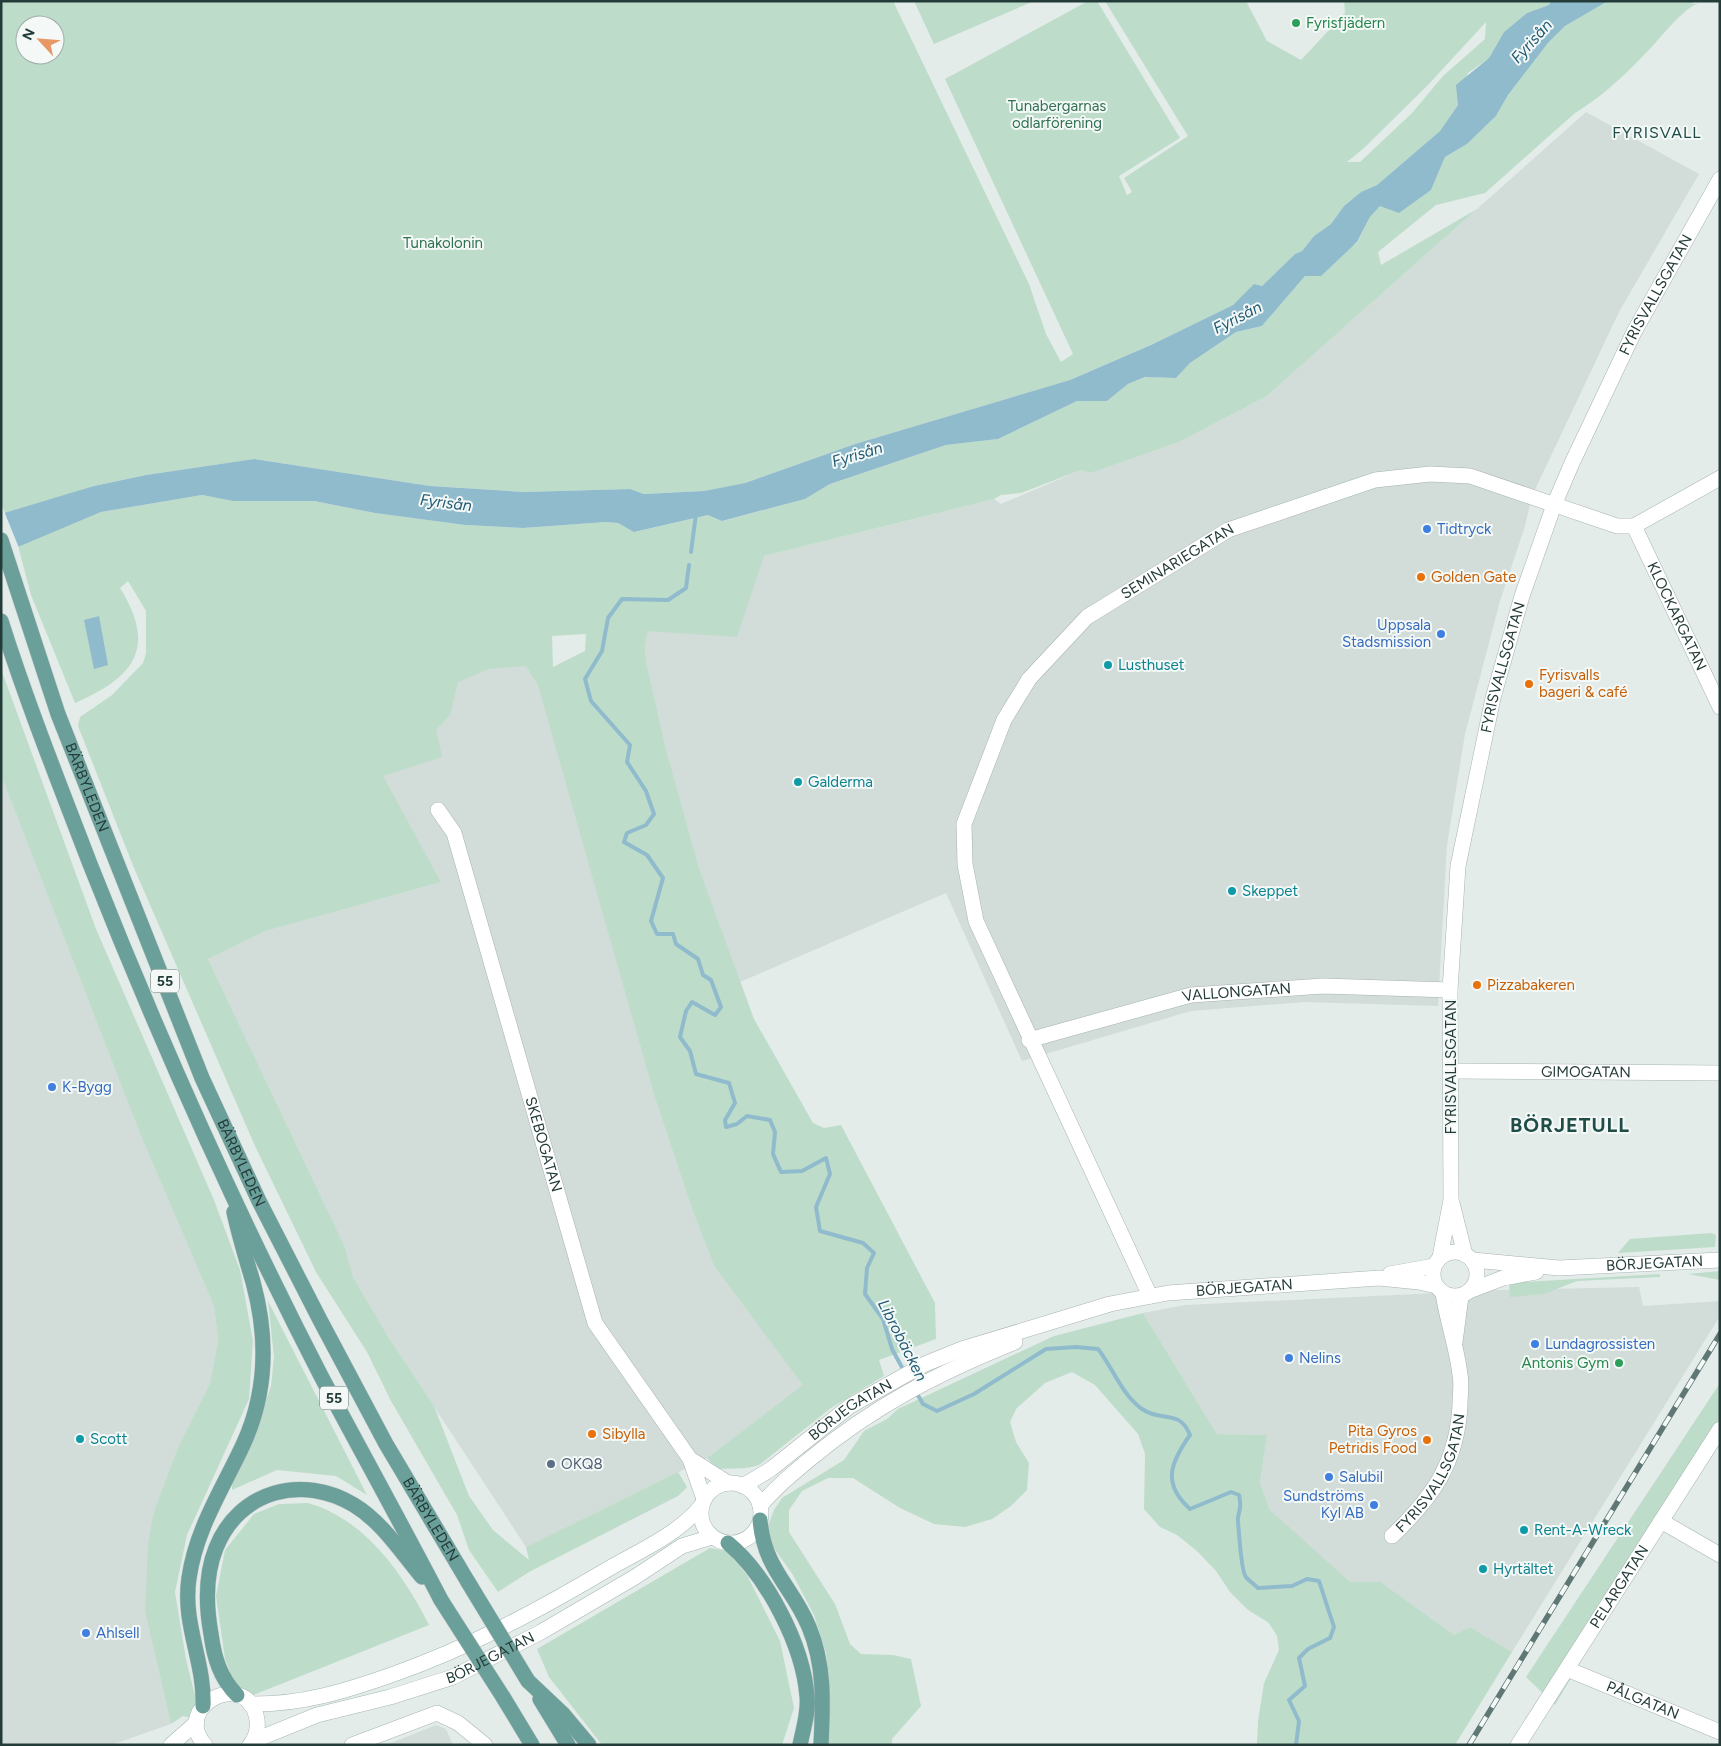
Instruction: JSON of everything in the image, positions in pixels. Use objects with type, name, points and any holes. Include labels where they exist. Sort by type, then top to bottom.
[{"type":"main road","name":"BÄRBYLEDEN","points":[[1,540],[30,634],[58,714],[210,1096],[259,1201],[386,1444],[568,1745]]},
{"type":"main road","name":"BÄRBYLEDEN","points":[[1,621],[36,726],[131,967],[179,1082],[231,1194],[321,1376],[441,1600],[532,1745]]},
{"type":"main road","points":[[203,1706],[202,1678],[189,1625],[188,1580],[204,1521],[243,1444],[253,1418],[263,1367],[259,1313],[239,1239],[231,1194]]},
{"type":"main road","points":[[237,1695],[227,1686],[220,1672],[212,1642],[207,1606],[211,1562],[216,1546],[236,1516],[260,1499],[276,1492],[298,1488],[327,1492],[354,1505],[380,1527],[441,1600]]},
{"type":"main road","points":[[760,1513],[762,1541],[766,1554],[809,1626],[820,1660],[823,1697],[821,1745]]},
{"type":"main road","points":[[728,1543],[754,1569],[798,1651],[808,1697],[800,1745]]},
{"type":"main road","points":[[528,1681],[563,1714],[589,1745]]},
{"type":"street","name":"FYRISVALLSGATAN","points":[[1437,1261],[1451,1200],[1452,1071],[1450,990],[1458,866],[1493,698],[1522,596],[1554,504],[1634,332],[1720,179]]},
{"type":"street","name":"SEMINARIEGATAN","points":[[1150,1296],[1029,1040],[976,921],[965,864],[964,824],[1004,720],[1029,679],[1087,618],[1228,530],[1375,480],[1430,474],[1470,476],[1616,526],[1634,526]]},
{"type":"street","points":[[1634,526],[1720,478]]},
{"type":"street","name":"KLOCKARGATAN","points":[[1634,526],[1720,707]]},
{"type":"street","name":"SKEBOGATAN","points":[[438,810],[454,833],[595,1323],[690,1459],[703,1502]]},
{"type":"street","name":"VALLONGATAN","points":[[1029,1040],[1192,995],[1323,986],[1450,990]]},
{"type":"street","name":"GIMOGATAN","points":[[1452,1071],[1720,1073]]},
{"type":"street","name":"FYRISVALLSGATAN","points":[[1451,1200],[1469,1258]]},
{"type":"street","points":[[1451,1252],[1469,1258],[1477,1275],[1475,1284],[1465,1293],[1452,1296],[1439,1290],[1432,1277],[1437,1261],[1451,1252]]},
{"type":"street","name":"BÖRJEGATAN","points":[[1469,1258],[1560,1268]]},
{"type":"street","name":"BÖRJEGATAN","points":[[1465,1293],[1503,1278],[1560,1268],[1720,1260]]},
{"type":"street","name":"BÖRJEGATAN","points":[[1379,1278],[1437,1261]]},
{"type":"street","name":"BÖRJEGATAN","points":[[735,1485],[771,1469],[850,1406],[925,1364],[962,1349],[1110,1304],[1168,1293],[1379,1278],[1402,1279],[1439,1290]]},
{"type":"street","name":"FYRISVALLSGATAN","points":[[1392,1536],[1415,1514],[1434,1489],[1450,1460],[1459,1424],[1461,1376],[1439,1290]]},
{"type":"street","name":"FYRISVALLSGATAN","points":[[1454,1346],[1465,1293]]},
{"type":"street","name":"BÖRJEGATAN","points":[[760,1513],[782,1482],[831,1442],[899,1396],[980,1356],[1110,1304]]},
{"type":"street","name":"PELARGATAN","points":[[1518,1745],[1720,1429]]},
{"type":"street","name":"SKEBOGATAN","points":[[690,1459],[735,1485]]},
{"type":"street","points":[[735,1485],[756,1497],[760,1513],[751,1535],[736,1543],[728,1543],[712,1537],[702,1523],[703,1502],[714,1488],[735,1485]]},
{"type":"street","name":"BÖRJEGATAN","points":[[250,1704],[313,1700],[353,1689],[443,1657],[530,1615],[681,1528],[703,1502]]},
{"type":"street","points":[[1661,1521],[1720,1555]]},
{"type":"street","name":"BÖRJEGATAN","points":[[251,1743],[317,1716],[390,1697],[453,1677],[541,1632],[635,1577],[682,1546],[712,1537]]},
{"type":"street","name":"PÅLGATAN","points":[[1567,1669],[1720,1732]]},
{"type":"street","points":[[205,1745],[198,1733],[197,1722],[203,1706],[218,1695],[237,1695],[250,1704],[258,1722],[257,1732],[251,1743]]},
{"type":"street","points":[[352,1745],[437,1713],[458,1723],[485,1745]]},
{"type":"street","points":[[171,1745],[197,1722]]},
{"type":"shaded area","points":[[1586,112],[1699,174],[1619,312],[1532,496],[1525,526],[1500,601],[1465,734],[1447,845],[1438,1006],[1304,1002],[1191,1011],[1022,1061],[946,893],[740,982],[700,871],[666,749],[646,661],[645,645],[648,631],[764,556],[994,499],[1001,504],[1081,470],[1091,473],[1179,442],[1267,396]]},
{"type":"shaded area","points":[[528,646],[655,1098],[692,1209],[714,1266],[804,1385],[707,1458],[526,1547],[389,1338],[353,1277],[345,1247],[208,959],[266,931],[441,882],[382,776],[353,690]]},
{"type":"shaded area","points":[[1,775],[141,1136],[214,1306],[218,1340],[210,1383],[177,1450],[154,1511],[145,1612],[171,1724],[111,1745],[1,1745]]},
{"type":"shaded area","points":[[1639,1287],[1643,1306],[1720,1301],[1720,1316],[1512,1652],[1470,1627],[1454,1635],[1381,1582],[1350,1582],[1310,1548],[1270,1510],[1260,1483],[1267,1435],[1217,1434],[1143,1313],[1185,1305],[1500,1290]]},
{"type":"shaded area","points":[[436,1725],[446,1729],[453,1745],[386,1745]]},
{"type":"green space","name":"Tunakolonin","points":[[1,1],[893,1],[1029,284],[1046,334],[1061,362],[1073,354],[945,79],[1088,1],[1097,1],[1180,138],[1119,176],[1127,195],[1132,192],[1124,178],[1188,136],[1105,1],[1246,1],[1267,41],[1301,60],[1345,13],[1344,1],[1551,1],[1549,5],[1527,13],[1504,32],[1489,58],[1468,73],[1458,105],[1440,131],[1377,185],[1361,192],[1344,206],[1331,224],[1314,236],[1302,251],[1295,254],[1262,286],[1254,285],[1233,305],[1151,345],[1070,380],[855,444],[745,483],[704,491],[644,494],[630,489],[524,492],[430,486],[254,459],[146,475],[94,486],[6,516],[1,503]],"holes":[[[1486,22],[1485,39],[1443,76],[1412,113],[1360,162],[1347,162],[1364,148],[1428,85]]]},
{"type":"green space","points":[[914,1],[1034,1],[934,44]]},
{"type":"green space","points":[[1608,1],[1694,1],[1692,4],[1699,3],[1685,12],[1619,79],[1593,101],[1575,113],[1485,193],[1436,205],[1378,252],[1381,265],[1477,209],[1267,396],[1179,442],[1091,473],[1081,470],[1021,493],[1001,495],[994,499],[764,556],[737,637],[648,631],[645,646],[646,661],[666,749],[700,871],[754,1019],[813,1123],[824,1128],[841,1125],[935,1303],[936,1339],[879,1360],[884,1376],[831,1408],[759,1465],[744,1468],[717,1469],[707,1458],[803,1385],[714,1266],[692,1209],[655,1098],[538,685],[526,666],[489,669],[458,682],[450,715],[436,730],[442,757],[383,776],[441,882],[266,931],[208,959],[345,1247],[353,1277],[389,1338],[434,1406],[469,1496],[493,1530],[529,1560],[526,1547],[678,1472],[687,1487],[678,1496],[529,1572],[498,1592],[469,1550],[457,1515],[391,1401],[367,1352],[316,1272],[255,1146],[134,868],[78,726],[80,717],[112,695],[143,663],[146,653],[146,611],[128,581],[120,588],[131,609],[137,628],[138,645],[134,659],[125,672],[112,683],[75,703],[31,595],[18,546],[101,512],[202,495],[233,501],[314,501],[375,513],[465,525],[523,528],[606,522],[618,523],[635,532],[708,515],[723,521],[805,499],[830,484],[946,445],[998,439],[1077,401],[1107,401],[1128,384],[1146,377],[1176,378],[1190,363],[1236,332],[1262,326],[1305,276],[1357,243],[1370,217],[1380,206],[1431,190],[1445,157],[1467,144],[1496,116],[1508,95],[1548,43],[1565,26]],"holes":[[[586,634],[585,651],[553,667],[552,636]]]},
{"type":"green space","points":[[1,669],[96,929],[214,1200],[240,1270],[253,1341],[249,1399],[187,1535],[175,1592],[186,1659],[197,1704],[191,1718],[183,1716],[171,1724],[145,1612],[148,1545],[154,1511],[177,1450],[210,1383],[218,1340],[214,1306],[141,1136],[1,775]]},
{"type":"green space","points":[[1711,1233],[1716,1235],[1715,1247],[1618,1253],[1630,1239]]},
{"type":"green space","points":[[1720,1271],[1720,1280],[1688,1274]]},
{"type":"green space","points":[[1660,1274],[1660,1277],[1577,1281],[1544,1294],[1510,1297],[1509,1283]]},
{"type":"green space","points":[[268,1301],[367,1495],[336,1476],[277,1470],[232,1490],[232,1481],[257,1428],[271,1386],[274,1357]]},
{"type":"green space","points":[[1143,1313],[1217,1434],[1267,1435],[1260,1483],[1270,1510],[1350,1582],[1381,1582],[1454,1635],[1470,1627],[1512,1652],[1455,1745],[1257,1745],[1258,1721],[1264,1683],[1279,1650],[1277,1636],[1269,1623],[1248,1610],[1230,1592],[1216,1571],[1198,1552],[1177,1535],[1160,1527],[1144,1509],[1145,1454],[1138,1434],[1095,1385],[1072,1372],[1045,1383],[1016,1409],[1010,1422],[1016,1442],[1029,1463],[1027,1490],[1011,1506],[992,1519],[965,1527],[934,1524],[900,1508],[853,1478],[828,1478],[802,1491],[789,1510],[789,1532],[835,1604],[850,1644],[861,1654],[893,1655],[911,1659],[921,1706],[892,1739],[892,1745],[827,1745],[830,1708],[826,1653],[814,1615],[793,1575],[769,1541],[766,1531],[774,1510],[782,1498],[844,1460],[864,1431],[887,1419],[898,1409],[1054,1336]]},
{"type":"green space","points":[[1720,1383],[1720,1425],[1555,1705],[1526,1677]]},
{"type":"green space","points":[[308,1503],[329,1511],[365,1535],[408,1587],[429,1625],[251,1696],[235,1685],[225,1659],[216,1596],[225,1550],[254,1514],[279,1504]]},
{"type":"green space","points":[[710,1548],[727,1551],[747,1575],[780,1641],[794,1708],[782,1745],[602,1745],[549,1677],[537,1649]]},
{"type":"water","name":"Fyrisån","points":[[1551,1],[1608,1],[1565,26],[1548,43],[1508,95],[1496,116],[1467,144],[1445,157],[1431,190],[1399,213],[1380,206],[1370,217],[1357,242],[1321,276],[1305,276],[1262,326],[1236,332],[1190,363],[1176,378],[1145,377],[1128,384],[1107,401],[1077,401],[998,439],[946,445],[830,484],[805,499],[722,521],[708,515],[634,532],[618,523],[606,522],[523,528],[465,525],[375,513],[314,501],[233,501],[202,495],[101,512],[1,554],[1,514],[94,486],[146,475],[254,459],[430,486],[524,492],[630,489],[644,494],[704,491],[745,483],[855,444],[1070,380],[1151,345],[1233,305],[1254,284],[1262,286],[1295,254],[1302,251],[1314,236],[1331,224],[1344,206],[1361,192],[1377,185],[1440,131],[1458,105],[1456,85],[1489,58],[1504,32],[1527,13],[1549,5]]},
{"type":"water","points":[[99,616],[108,665],[94,669],[84,620]]},
{"type":"pier","points":[[1,511],[4,511],[19,548],[1,557]]},
{"type":"waterway","points":[[691,552],[696,514]]},
{"type":"waterway","name":"Librobäcken","points":[[689,565],[686,588],[668,600],[622,599],[608,618],[602,651],[585,679],[591,701],[630,745],[627,762],[646,791],[654,814],[646,825],[627,833],[624,842],[647,855],[663,878],[651,921],[657,934],[673,934],[676,944],[698,959],[703,975],[711,980],[721,1007],[715,1015],[692,1002],[686,1011],[680,1037],[690,1051],[696,1074],[729,1083],[735,1103],[725,1120],[726,1127],[737,1124],[747,1116],[770,1120],[775,1132],[773,1154],[781,1172],[802,1171],[826,1158],[830,1174],[816,1207],[820,1231],[863,1243],[874,1253],[867,1268],[865,1294],[883,1319],[892,1349],[904,1371]]},
{"type":"waterway","name":"Librobäcken","points":[[916,1392],[923,1404],[937,1411],[974,1394],[1046,1349],[1076,1347],[1098,1349],[1123,1389],[1135,1403],[1149,1413],[1169,1417],[1181,1422],[1190,1435],[1174,1464],[1172,1482],[1175,1491],[1190,1509],[1231,1492],[1239,1495],[1240,1551],[1244,1574],[1247,1578],[1258,1588],[1292,1586],[1307,1579],[1319,1581],[1334,1627],[1330,1638],[1308,1649],[1299,1658],[1305,1686],[1289,1700],[1299,1721],[1296,1745]]},
{"type":"railway","points":[[1469,1745],[1720,1334]]},
{"type":"place","name":"Fyrisfjädern","points":[[1296,23]]},
{"type":"place","name":"Tidtryck","points":[[1427,529]]},
{"type":"place","name":"Golden Gate","points":[[1421,577]]},
{"type":"place","name":"Uppsala Stadsmission","points":[[1441,634]]},
{"type":"place","name":"Lusthuset","points":[[1108,665]]},
{"type":"place","name":"Fyrisvalls bageri & café","points":[[1529,684]]},
{"type":"place","name":"Galderma","points":[[798,782]]},
{"type":"place","name":"Skeppet","points":[[1232,891]]},
{"type":"place","name":"Pizzabakeren","points":[[1477,985]]},
{"type":"place","name":"K-Bygg","points":[[52,1087]]},
{"type":"place","name":"Lundagrossisten","points":[[1535,1344]]},
{"type":"place","name":"Nelins","points":[[1289,1358]]},
{"type":"place","name":"Antonis Gym","points":[[1619,1363]]},
{"type":"place","name":"Sibylla","points":[[592,1434]]},
{"type":"place","name":"Scott","points":[[80,1439]]},
{"type":"place","name":"Pita Gyros Petridis Food","points":[[1427,1440]]},
{"type":"place","name":"OKQ8","points":[[551,1464]]},
{"type":"place","name":"Salubil","points":[[1329,1477]]},
{"type":"place","name":"Sundströms Kyl AB","points":[[1374,1505]]},
{"type":"place","name":"Rent-A-Wreck","points":[[1524,1530]]},
{"type":"place","name":"Hyrtältet","points":[[1483,1569]]},
{"type":"place","name":"Ahlsell","points":[[86,1633]]},
{"type":"district","name":"FYRISVALL","points":[[1657,132]]},
{"type":"district","name":"BÖRJETULL","points":[[1570,1125]]},
{"type":"park label","name":"Tunabergarnas odlarförening","points":[[1057,114]]}]
